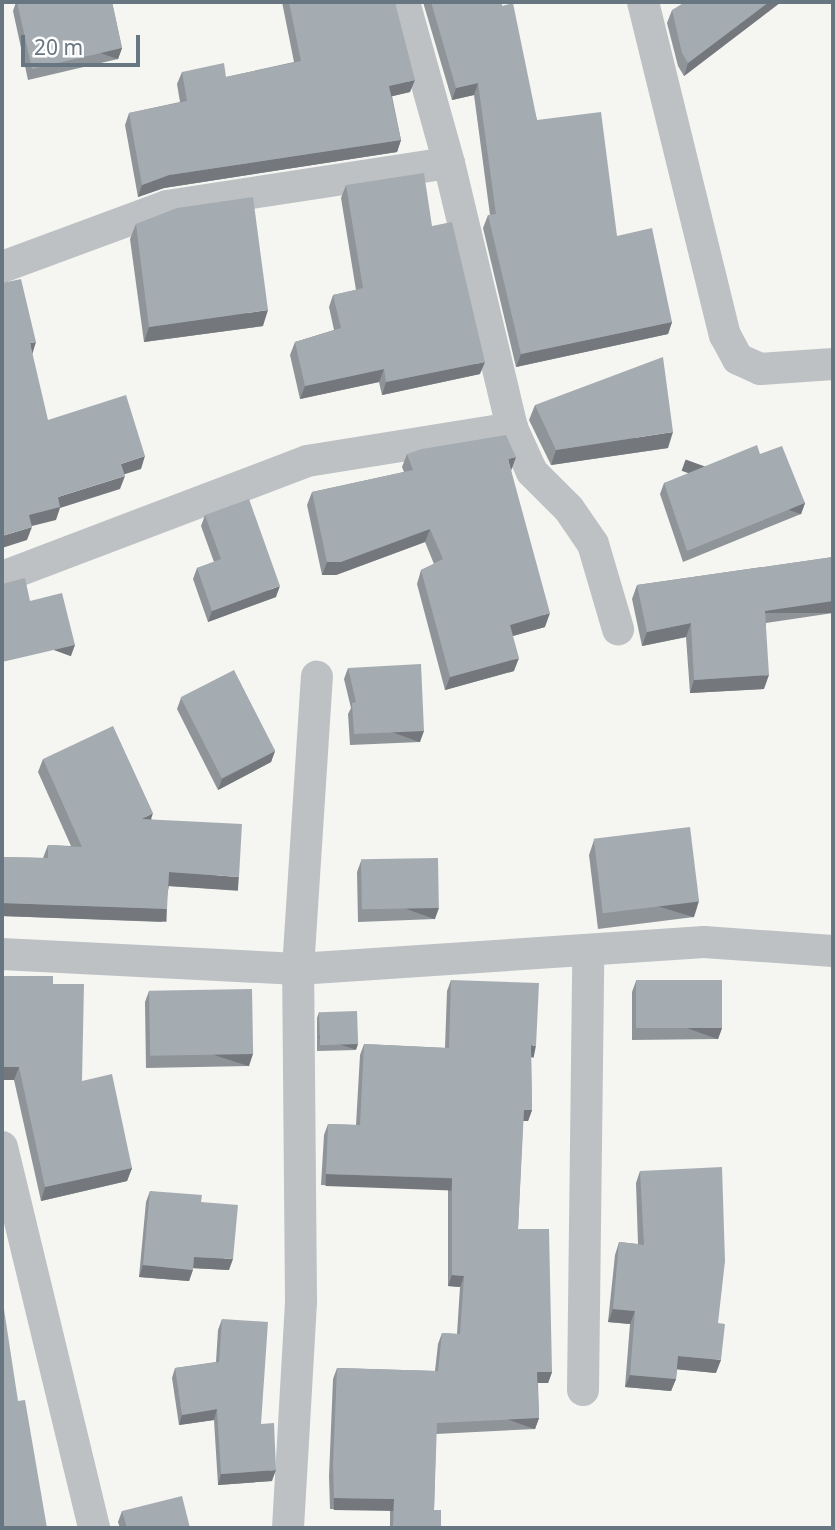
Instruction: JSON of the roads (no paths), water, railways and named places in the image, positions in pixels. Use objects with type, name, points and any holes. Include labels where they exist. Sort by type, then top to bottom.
[{"type":"street","points":[[404,2],[449,163],[512,428],[532,472],[569,509],[593,544],[618,629]]},
{"type":"street","points":[[643,2],[725,335],[738,359],[760,369],[833,363]]},
{"type":"street","points":[[2,267],[167,206],[449,163]]},
{"type":"street","points":[[2,577],[307,461],[512,428]]},
{"type":"street","points":[[288,1528],[301,1300],[298,969],[317,677]]},
{"type":"street","points":[[2,954],[298,969],[704,942],[833,951]]},
{"type":"street","points":[[583,1390],[588,951]]},
{"type":"street","points":[[2,1147],[94,1528]]}]
